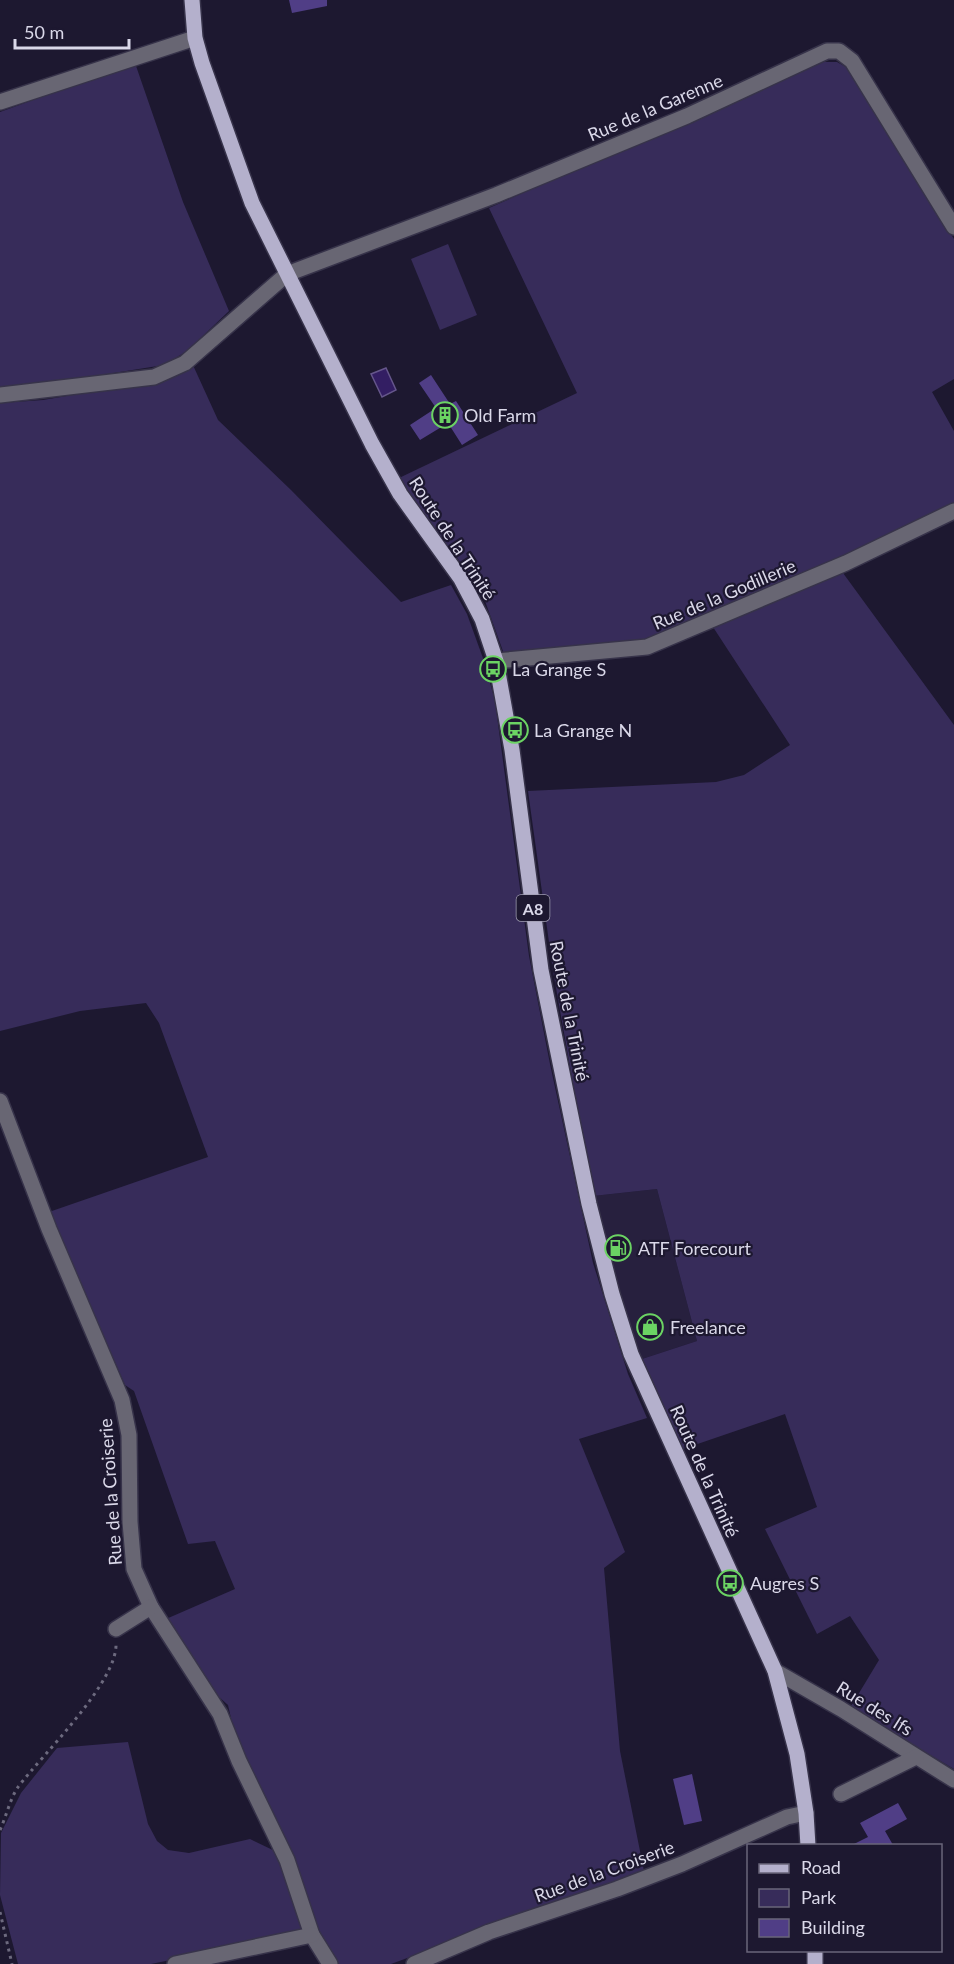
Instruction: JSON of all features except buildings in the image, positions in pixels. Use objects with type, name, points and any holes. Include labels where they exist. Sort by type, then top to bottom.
[{"type":"main road","name":"Route de la Trinité","points":[[192,0],[195,38],[202,63],[252,203],[372,444],[400,494],[461,579],[482,619],[496,661],[512,750],[541,970],[589,1204],[612,1294],[631,1354],[775,1671],[797,1754],[806,1813],[808,1844]]},
{"type":"street","points":[[0,102],[195,38]]},
{"type":"street","name":"Rue de la Garenne","points":[[287,274],[496,195],[687,116],[827,51],[839,51],[852,61],[954,227]]},
{"type":"street","points":[[0,395],[154,377],[184,363],[287,274]]},
{"type":"street","name":"Rue de la Godillerie","points":[[496,661],[647,647],[846,563],[954,511]]},
{"type":"street","name":"Rue de la Croiserie","points":[[0,1101],[49,1229],[122,1400],[129,1435],[130,1522],[134,1569],[151,1607],[220,1714],[239,1761],[287,1860],[312,1935],[330,1964]]},
{"type":"street","points":[[116,1629],[151,1607]]},
{"type":"street","name":"Rue des Ifs","points":[[775,1671],[841,1709],[954,1780]]},
{"type":"street","points":[[841,1794],[916,1757]]},
{"type":"street","name":"Rue de la Croiserie","points":[[414,1964],[489,1932],[617,1889],[682,1864],[787,1817],[806,1813]]},
{"type":"street","points":[[175,1964],[312,1935]]},
{"type":"path","points":[[0,1830],[17,1789],[73,1723],[108,1672],[117,1650],[116,1629]]},
{"type":"path","points":[[0,1912],[12,1964]]},
{"type":"shaded area","points":[[386,368],[396,390],[382,397],[371,374]]},
{"type":"shaded area","points":[[657,1189],[697,1341],[642,1359],[616,1285],[593,1196]]},
{"type":"green space","points":[[819,62],[837,62],[846,67],[954,239],[954,379],[932,392],[954,431],[954,504],[834,562],[649,639],[504,654],[480,587],[421,512],[399,478],[577,393],[489,208]]},
{"type":"green space","points":[[135,63],[183,202],[229,311],[187,351],[164,365],[0,389],[0,112]]},
{"type":"green space","points":[[448,244],[477,315],[440,330],[411,259]]},
{"type":"green space","points":[[192,363],[218,420],[291,490],[401,602],[451,585],[467,614],[495,701],[529,956],[593,1263],[628,1374],[647,1418],[579,1439],[625,1552],[604,1568],[620,1751],[644,1871],[391,1964],[337,1964],[318,1930],[292,1860],[235,1736],[228,1705],[210,1689],[166,1619],[235,1589],[215,1541],[188,1544],[134,1391],[125,1385],[49,1212],[208,1157],[159,1023],[146,1003],[80,1011],[0,1031],[0,403],[43,400],[155,381]]},
{"type":"green space","points":[[843,573],[954,725],[954,1769],[850,1708],[879,1660],[850,1616],[817,1634],[765,1529],[817,1507],[785,1414],[680,1450],[642,1359],[697,1341],[657,1189],[593,1196],[553,971],[528,791],[716,782],[744,775],[790,745],[713,627]]},
{"type":"green space","points":[[128,1742],[148,1824],[157,1841],[168,1850],[189,1853],[250,1839],[279,1853],[308,1932],[151,1964],[18,1964],[0,1895],[1,1833],[21,1793],[57,1748]]},
{"type":"place","name":"Old Farm","points":[[445,415]]},
{"type":"place","name":"La Grange S","points":[[493,669]]},
{"type":"place","name":"La Grange N","points":[[515,730]]},
{"type":"place","name":"ATF Forecourt","points":[[618,1248]]},
{"type":"place","name":"Freelance","points":[[650,1327]]},
{"type":"place","name":"Augres S","points":[[730,1583]]}]
